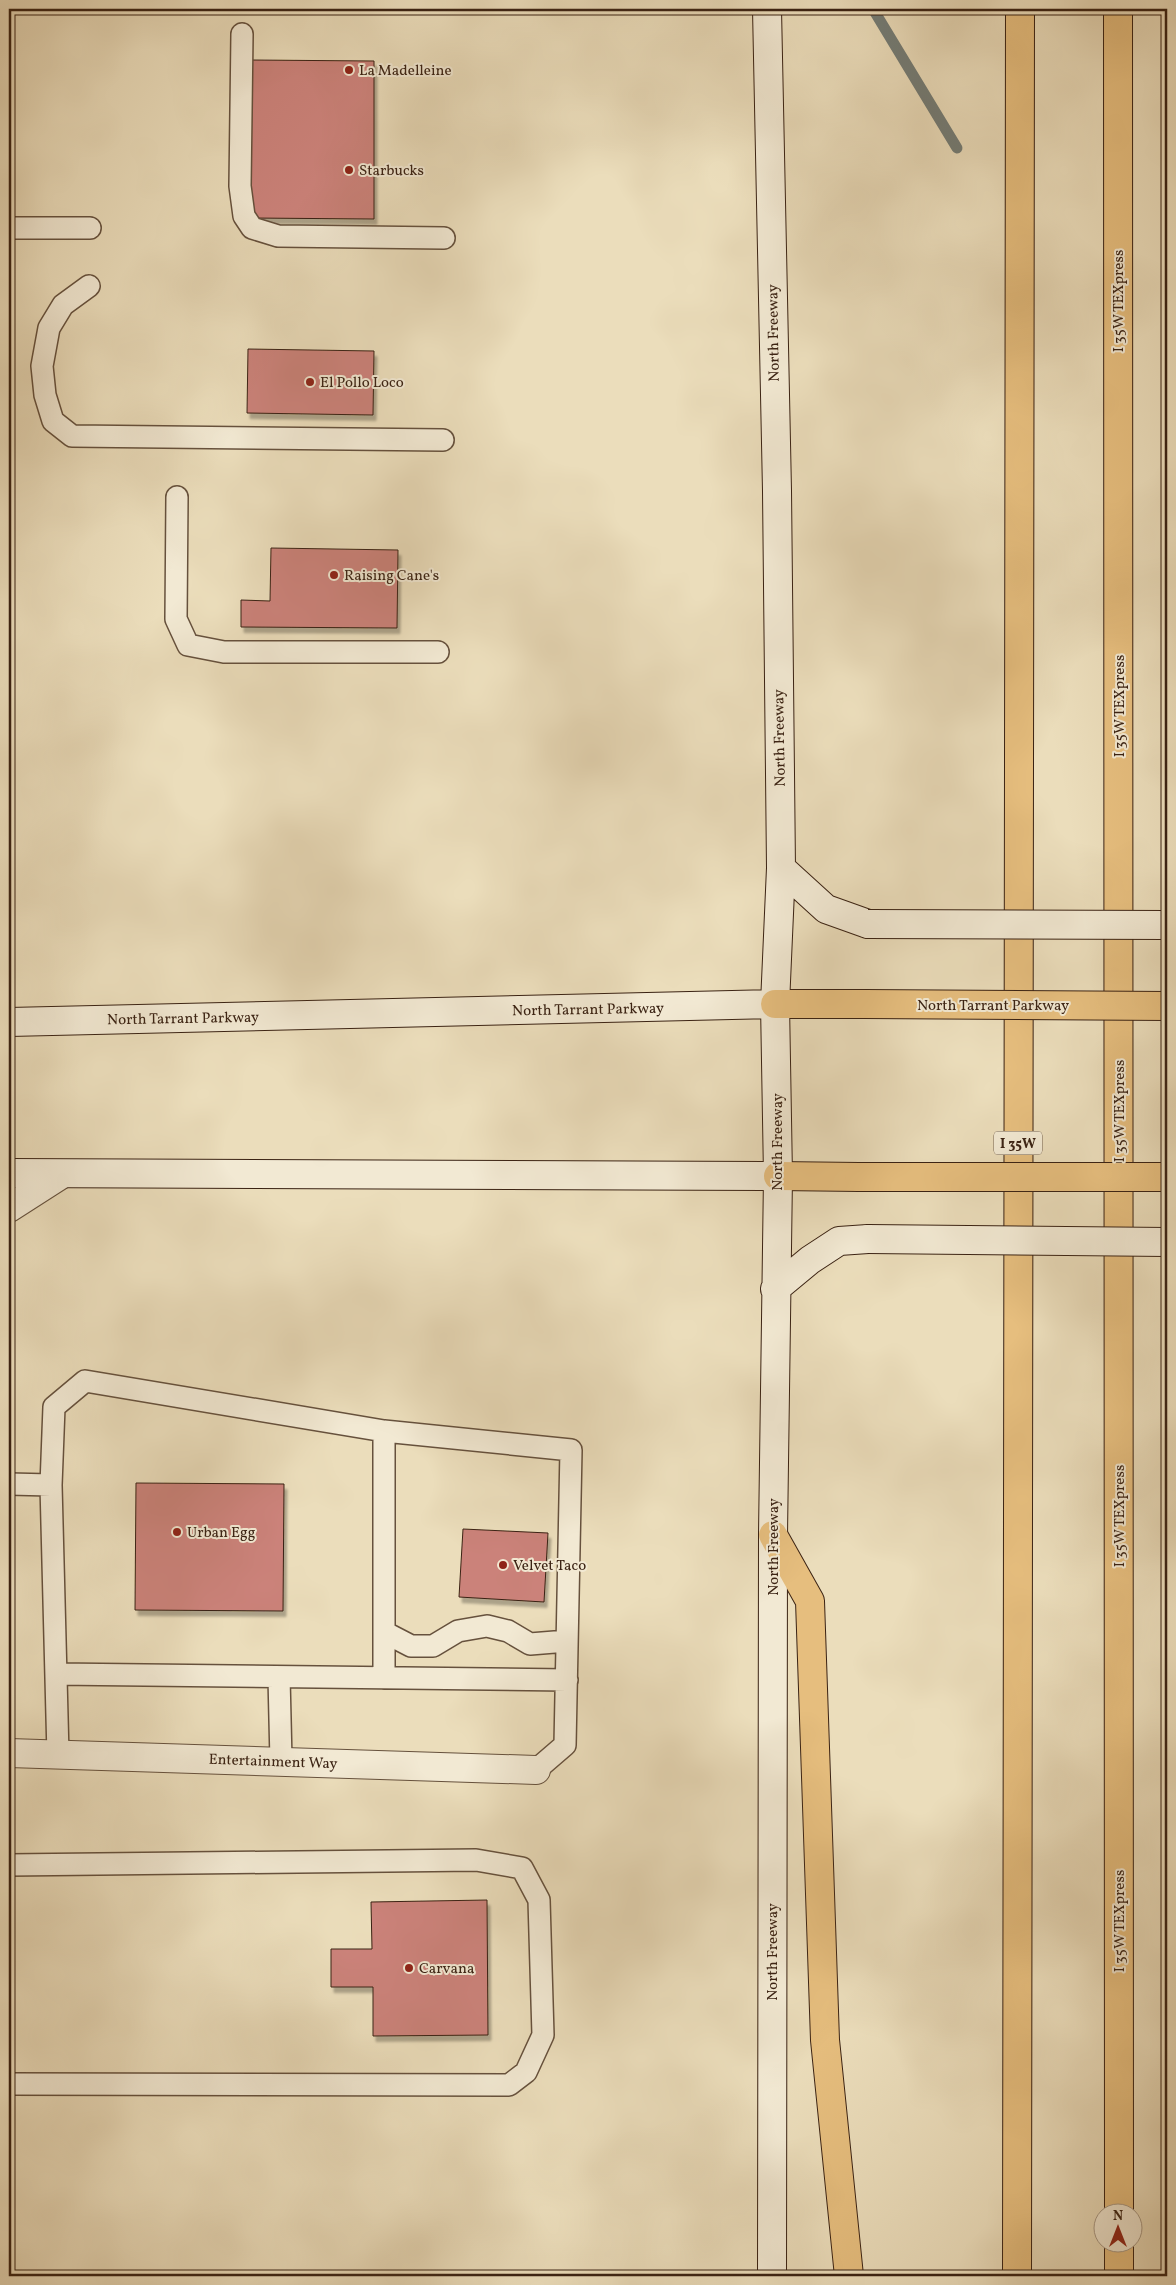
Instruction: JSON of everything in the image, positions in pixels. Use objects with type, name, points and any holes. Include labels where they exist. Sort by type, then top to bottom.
[{"type":"main road","name":"North Freeway","points":[[767,9],[777,491],[781,868],[775,1004],[778,1176],[773,1535],[772,2276]]},
{"type":"main road","name":"I 35W","points":[[1017,2276],[1020,9]]},
{"type":"main road","name":"I 35W TEXpress","points":[[1118,9],[1119,2202]]},
{"type":"main road","points":[[781,868],[826,909],[868,924],[1167,925]]},
{"type":"main road","name":"North Tarrant Parkway","points":[[9,1022],[775,1004],[1167,1006]]},
{"type":"main road","points":[[9,1173],[1167,1177]]},
{"type":"main road","points":[[9,1208],[62,1174]]},
{"type":"main road","points":[[775,1289],[810,1260],[839,1241],[868,1239],[1167,1242]]},
{"type":"main road","points":[[773,1535],[810,1602],[825,2040],[849,2276]]},
{"type":"main road","name":"Entertainment Way","points":[[9,1753],[536,1770]]},
{"type":"main road","points":[[1119,2252],[1119,2276]]},
{"type":"lane","points":[[242,34],[240,186],[244,216],[252,228],[278,236],[444,238]]},
{"type":"lane","points":[[9,228],[90,228]]},
{"type":"lane","points":[[89,286],[63,305],[49,328],[42,366],[44,395],[53,421],[72,436],[443,440]]},
{"type":"lane","points":[[177,497],[176,618],[188,645],[224,652],[438,652]]},
{"type":"lane","points":[[58,1755],[51,1485],[54,1407],[85,1381],[384,1431],[572,1450],[565,1745],[536,1770]]},
{"type":"lane","points":[[384,1431],[384,1678]]},
{"type":"lane","points":[[9,1484],[51,1485]]},
{"type":"lane","points":[[384,1632],[411,1646],[433,1646],[458,1631],[487,1626],[508,1632],[530,1644],[567,1641]]},
{"type":"lane","points":[[56,1674],[567,1680]]},
{"type":"lane","points":[[279,1677],[281,1761]]},
{"type":"lane","points":[[9,1865],[476,1860],[522,1868],[540,1900],[543,2035],[526,2072],[509,2085],[9,2084]]},
{"type":"building","points":[[252,60],[374,61],[374,219],[251,218]]},
{"type":"building","name":"El Pollo Loco","points":[[248,349],[374,351],[373,415],[247,413]]},
{"type":"building","name":"Raising Cane's","points":[[271,548],[398,550],[397,628],[241,627],[241,600],[270,601]]},
{"type":"building","points":[[136,1483],[284,1484],[283,1611],[135,1610]]},
{"type":"building","name":"Velvet Taco","points":[[463,1529],[548,1533],[544,1602],[459,1597]]},
{"type":"building","name":"Carvana","points":[[487,1900],[488,2035],[373,2036],[373,1987],[331,1987],[331,1949],[372,1949],[371,1902]]},
{"type":"waterway","points":[[873,9],[957,148]]},
{"type":"place","name":"La Madelleine","points":[[349,70]]},
{"type":"place","name":"Starbucks","points":[[349,170]]},
{"type":"place","name":"El Pollo Loco","points":[[310,382]]},
{"type":"place","name":"Raising Cane's","points":[[334,575]]},
{"type":"place","name":"Urban Egg","points":[[177,1532]]},
{"type":"place","name":"Velvet Taco","points":[[503,1565]]},
{"type":"place","name":"Carvana","points":[[409,1968]]}]
